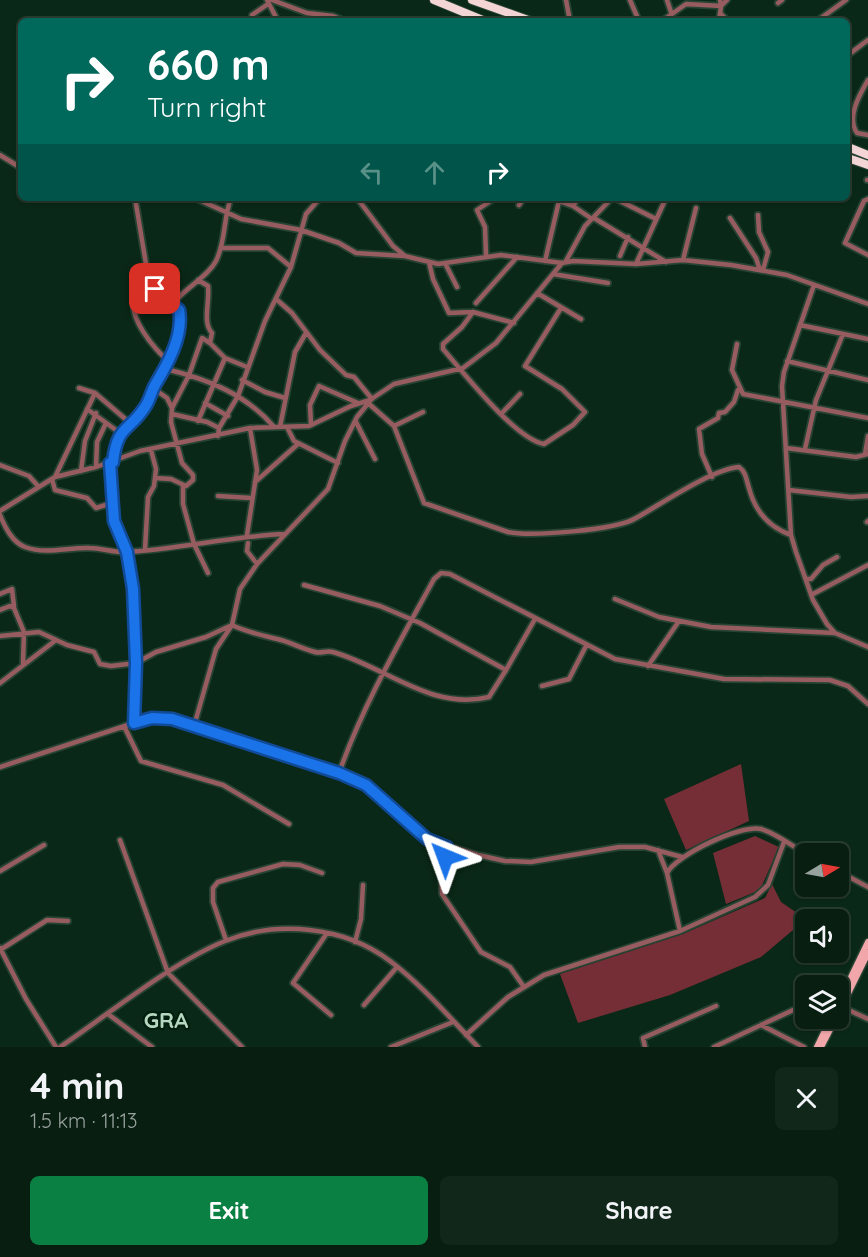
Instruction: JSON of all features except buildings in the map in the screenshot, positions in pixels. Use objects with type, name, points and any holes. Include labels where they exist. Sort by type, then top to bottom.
[{"type":"highway","points":[[434,0],[478,18]]},
{"type":"highway","points":[[472,0],[522,18]]},
{"type":"highway","points":[[850,148],[868,155]]},
{"type":"highway","points":[[850,159],[868,165]]},
{"type":"main road","points":[[849,987],[866,953],[868,942]]},
{"type":"main road","points":[[819,1047],[826,1029]]},
{"type":"main road","points":[[819,1047],[830,1029]]},
{"type":"street","points":[[567,0],[570,18]]},
{"type":"street","points":[[630,0],[638,18]]},
{"type":"street","points":[[666,0],[671,12]]},
{"type":"street","points":[[667,18],[671,12],[686,2],[720,3],[728,0]]},
{"type":"street","points":[[821,18],[846,0]]},
{"type":"street","points":[[252,18],[252,15],[269,1]]},
{"type":"street","points":[[269,1],[277,18]]},
{"type":"street","points":[[269,1],[307,13],[338,18]]},
{"type":"street","points":[[720,3],[722,15],[725,18]]},
{"type":"street","points":[[850,54],[868,40]]},
{"type":"street","points":[[868,80],[856,103],[854,129],[856,133],[868,135]]},
{"type":"street","points":[[862,92],[868,93]]},
{"type":"street","points":[[0,155],[18,166]]},
{"type":"street","points":[[868,199],[864,201],[845,243],[868,254]]},
{"type":"street","points":[[134,723],[136,663],[133,589],[127,552],[116,526],[111,462],[120,433],[144,409],[153,388],[166,369],[180,316],[173,304],[150,288],[135,201]]},
{"type":"street","points":[[202,201],[241,219],[301,230],[339,243],[356,253],[405,256],[445,263],[486,255],[545,261],[636,264],[683,260],[762,270],[868,304]]},
{"type":"street","points":[[173,304],[180,294],[215,264],[221,248],[226,212],[230,201]]},
{"type":"street","points":[[218,436],[219,428],[238,396],[247,367],[291,267],[306,213],[317,201]]},
{"type":"street","points":[[359,201],[393,246],[405,256]]},
{"type":"street","points":[[486,255],[485,226],[477,210],[490,201]]},
{"type":"street","points":[[519,205],[522,201]]},
{"type":"street","points":[[545,261],[559,201],[573,206],[628,237],[666,262]]},
{"type":"street","points":[[573,206],[576,201]]},
{"type":"street","points":[[194,726],[216,649],[232,625],[238,593],[257,564],[328,489],[356,422],[370,401],[394,384],[460,369],[476,360],[514,323],[564,262],[578,236],[610,201]]},
{"type":"street","points":[[619,201],[656,219]]},
{"type":"street","points":[[636,264],[665,201]]},
{"type":"street","points":[[683,260],[696,208]]},
{"type":"street","points":[[758,215],[759,232],[768,252],[762,270]]},
{"type":"street","points":[[730,218],[762,270]]},
{"type":"street","points":[[620,256],[628,237]]},
{"type":"street","points":[[221,248],[268,248],[291,267]]},
{"type":"street","points":[[476,303],[517,257]]},
{"type":"street","points":[[429,262],[433,279],[449,313],[472,312],[514,323]]},
{"type":"street","points":[[445,263],[457,287]]},
{"type":"street","points":[[553,274],[608,283]]},
{"type":"street","points":[[199,279],[208,286],[206,321],[212,333],[210,344]]},
{"type":"street","points":[[148,281],[135,298],[134,316],[156,351],[169,361]]},
{"type":"street","points":[[814,285],[787,361],[782,386],[791,535],[811,595],[822,616],[836,633]]},
{"type":"street","points":[[537,293],[580,319]]},
{"type":"street","points":[[276,299],[292,313],[306,333],[346,375],[354,377],[370,401],[394,426],[424,503],[513,533],[582,530],[628,522],[688,487],[736,466],[742,468],[758,511],[768,523],[791,535]]},
{"type":"street","points":[[472,312],[442,346],[460,369],[502,413],[529,438],[544,444],[563,433],[583,415],[584,410],[573,398],[525,366],[561,308]]},
{"type":"street","points":[[800,325],[868,339]]},
{"type":"street","points":[[277,427],[298,345],[306,333]]},
{"type":"street","points":[[805,449],[813,408],[830,371],[843,334]]},
{"type":"street","points":[[172,408],[189,375],[202,338],[225,358],[247,367]]},
{"type":"street","points":[[737,344],[732,370],[738,387],[745,395],[868,418]]},
{"type":"street","points":[[198,421],[225,358]]},
{"type":"street","points":[[787,361],[868,380]]},
{"type":"street","points":[[166,369],[189,375],[238,396],[254,405],[277,427]]},
{"type":"street","points":[[242,380],[265,392],[285,398]]},
{"type":"street","points":[[311,425],[310,405],[320,386],[358,403]]},
{"type":"street","points":[[711,477],[699,444],[699,429],[712,423],[718,418],[719,413],[729,408],[736,397],[738,387]]},
{"type":"street","points":[[79,388],[95,393],[130,423]]},
{"type":"street","points":[[153,388],[167,398],[172,408],[171,426],[182,463],[194,476],[189,485],[183,485],[171,479],[155,478]]},
{"type":"street","points":[[95,393],[53,478],[56,490],[87,498],[96,508],[112,503],[114,506]]},
{"type":"street","points":[[502,413],[520,394]]},
{"type":"street","points":[[285,534],[247,535],[194,545],[127,552],[88,548],[51,551],[26,547],[9,533],[0,513],[53,478],[96,467],[140,451],[250,428],[288,429],[311,425],[358,403],[370,401]]},
{"type":"street","points":[[205,403],[228,416]]},
{"type":"street","points":[[87,409],[96,413],[120,433]]},
{"type":"street","points":[[394,426],[423,412]]},
{"type":"street","points":[[81,471],[85,441],[96,413]]},
{"type":"street","points":[[172,414],[219,428]]},
{"type":"street","points":[[356,422],[375,459]]},
{"type":"street","points":[[96,467],[98,442],[106,423]]},
{"type":"street","points":[[247,535],[257,468],[250,428]]},
{"type":"street","points":[[288,429],[291,437],[298,444],[338,463]]},
{"type":"street","points":[[786,448],[856,457],[866,454],[868,436]]},
{"type":"street","points":[[255,482],[298,444]]},
{"type":"street","points":[[145,549],[148,497],[153,489],[156,467],[151,450]]},
{"type":"street","points":[[0,465],[30,476],[38,486]]},
{"type":"street","points":[[257,468],[270,470]]},
{"type":"street","points":[[183,485],[183,504],[194,545],[208,573]]},
{"type":"street","points":[[789,490],[851,497],[868,495]]},
{"type":"street","points":[[218,496],[251,498]]},
{"type":"street","points":[[248,543],[247,552],[257,564]]},
{"type":"street","points":[[806,579],[811,579],[823,565],[837,557]]},
{"type":"street","points":[[811,595],[868,565]]},
{"type":"street","points":[[339,773],[355,728],[383,671],[434,579],[441,573],[450,574],[615,659],[724,679],[830,680],[848,686],[868,704]]},
{"type":"street","points":[[304,585],[364,600],[412,619],[506,670]]},
{"type":"street","points":[[0,594],[12,589],[14,606],[24,632],[23,663]]},
{"type":"street","points":[[615,599],[659,617],[679,621],[743,630],[836,633],[868,647]]},
{"type":"street","points":[[0,610],[14,606]]},
{"type":"street","points":[[0,636],[39,632],[94,652],[100,664],[111,666],[136,663],[156,652],[206,637],[232,625],[285,641],[297,648],[318,653],[330,651],[383,671],[436,697],[477,700],[489,697],[494,692],[535,619]]},
{"type":"street","points":[[648,666],[679,621]]},
{"type":"street","points":[[0,683],[23,663],[56,640]]},
{"type":"street","points":[[542,686],[569,679],[586,646]]},
{"type":"street","points":[[0,767],[124,726],[162,718],[194,726],[339,773],[366,785],[427,839],[447,847],[517,862],[551,860],[619,847],[645,847],[682,857]]},
{"type":"street","points":[[124,726],[141,761],[223,785],[289,824]]},
{"type":"street","points":[[667,873],[682,857],[749,828],[762,829],[795,848]]},
{"type":"street","points":[[120,840],[168,973],[242,1047]]},
{"type":"street","points":[[466,1035],[495,1008],[524,987],[554,971],[680,932],[762,892],[768,885],[784,842]]},
{"type":"street","points":[[0,871],[44,845]]},
{"type":"street","points":[[447,847],[441,872],[442,894],[482,952],[510,967],[524,987]]},
{"type":"street","points":[[658,850],[667,873],[680,932]]},
{"type":"street","points":[[226,940],[213,903],[214,885],[283,864],[300,865],[322,873]]},
{"type":"street","points":[[849,877],[868,887]]},
{"type":"street","points":[[356,942],[361,919],[363,885]]},
{"type":"street","points":[[68,921],[46,920],[0,950],[26,999],[58,1047],[202,952],[226,940],[285,930],[316,930],[356,942],[398,967],[477,1047]]},
{"type":"street","points":[[327,933],[293,983],[332,1015]]},
{"type":"street","points":[[364,1005],[398,967]]},
{"type":"street","points":[[645,1047],[643,1038],[716,1006]]},
{"type":"street","points":[[714,1047],[795,1010]]},
{"type":"street","points":[[849,1010],[868,1019]]},
{"type":"street","points":[[108,1014],[152,1047]]},
{"type":"street","points":[[392,1047],[453,1022]]},
{"type":"street","points":[[761,1024],[804,1047]]},
{"type":"shaded area","points":[[741,764],[749,821],[686,850],[664,799]]},
{"type":"shaded area","points":[[755,836],[779,847],[760,890],[726,904],[713,853]]},
{"type":"shaded area","points":[[772,884],[781,902],[795,912],[795,928],[761,957],[670,995],[578,1023],[560,974],[683,934],[765,898]]},
{"type":"district","name":"GRA","points":[[166,1020]]},
{"type":"route","points":[[155,289],[179,310],[176,338],[166,369],[153,388],[147,404],[117,439],[113,462],[110,463],[109,479],[114,502],[114,521],[127,552],[133,589],[136,663],[134,723],[152,718],[172,719],[339,773],[366,785],[388,802],[427,839],[447,847],[445,857]]}]
